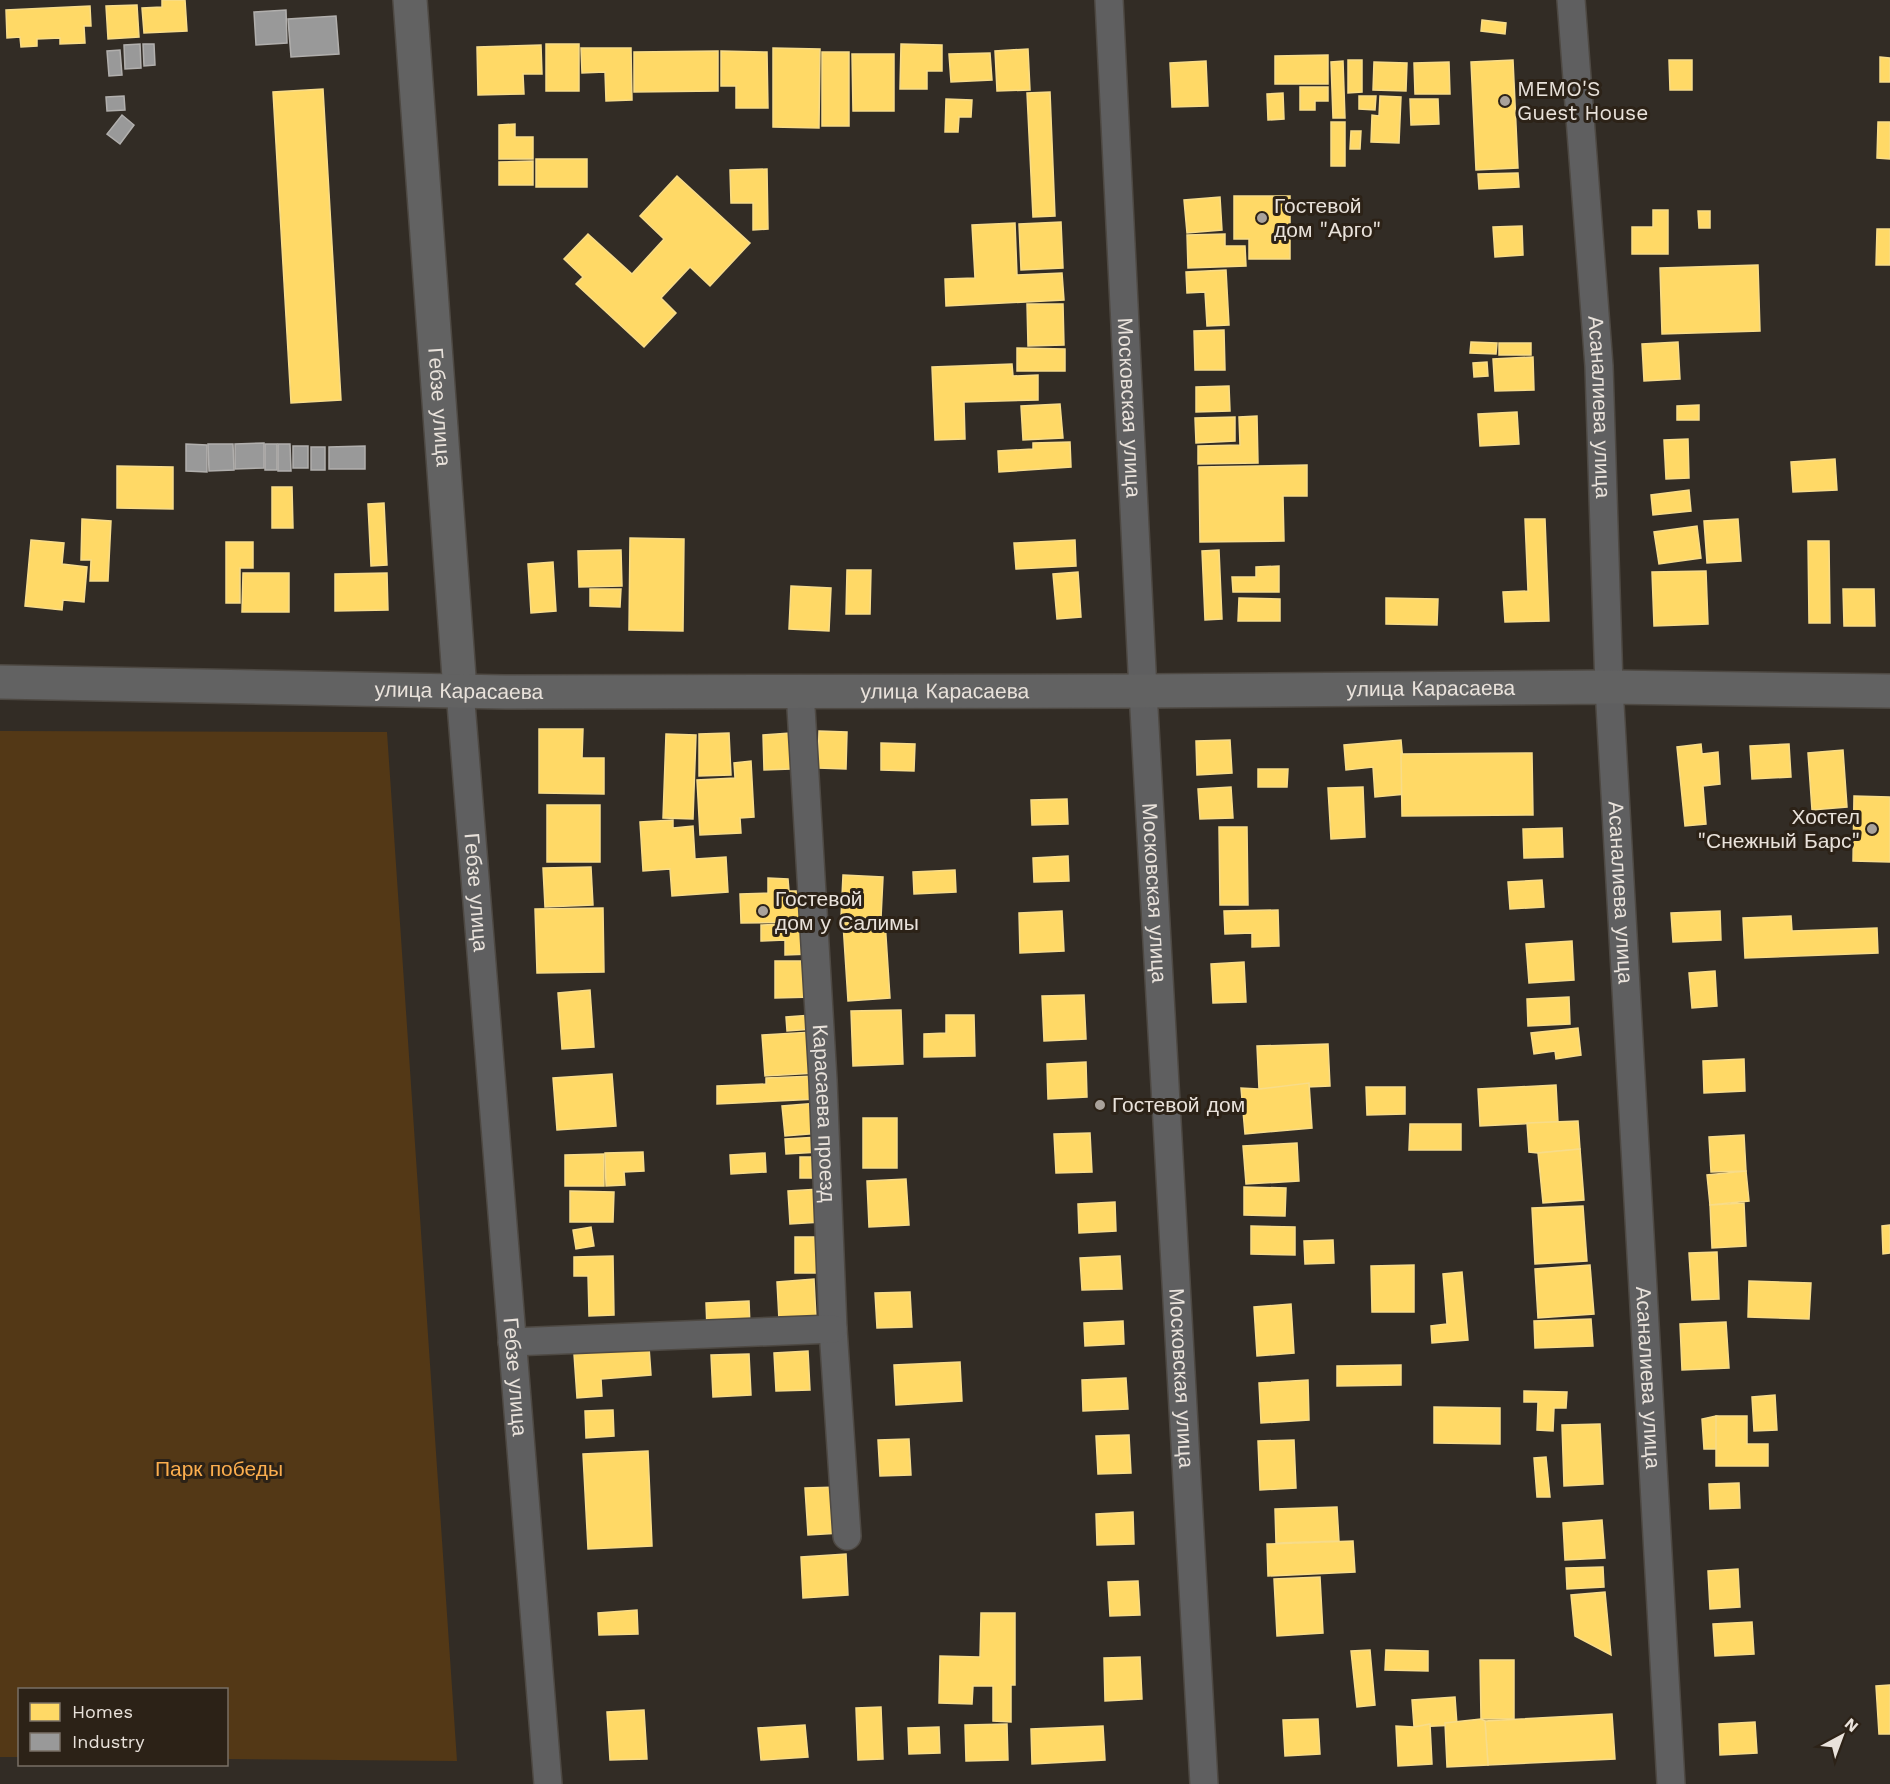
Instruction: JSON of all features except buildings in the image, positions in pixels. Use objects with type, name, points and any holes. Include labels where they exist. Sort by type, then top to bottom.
[{"type":"main road","name":"Гебзе улица","points":[[410,0],[460,691]]},
{"type":"main road","name":"улица Карасаева","points":[[0,682],[460,691],[1143,691],[1610,687],[1890,691]]},
{"type":"street","name":"Московская улица","points":[[1109,0],[1143,691],[1204,1784]]},
{"type":"street","name":"Асаналиева улица","points":[[1571,0],[1599,366],[1610,687],[1671,1784]]},
{"type":"street","name":"Гебзе улица","points":[[460,691],[548,1784]]},
{"type":"street","name":"Карасаева проезд","points":[[800,691],[823,1080],[833,1329],[847,1536]]},
{"type":"street","points":[[512,1342],[833,1329]]},
{"type":"green space","name":"Парк победы","points":[[0,731],[387,732],[457,1761],[228,1759],[228,1688],[18,1688],[18,1757],[0,1757]]},
{"type":"place","name":"MEMO'S Guest House","points":[[1505,101]]},
{"type":"place","name":"Гостевой дом \"Арго\"","points":[[1262,218]]},
{"type":"place","name":"Хостел \"Снежный Барс\"","points":[[1872,829]]},
{"type":"place","name":"Гостевой дом у Салимы","points":[[763,911]]},
{"type":"place","name":"Гостевой дом","points":[[1100,1105]]}]
